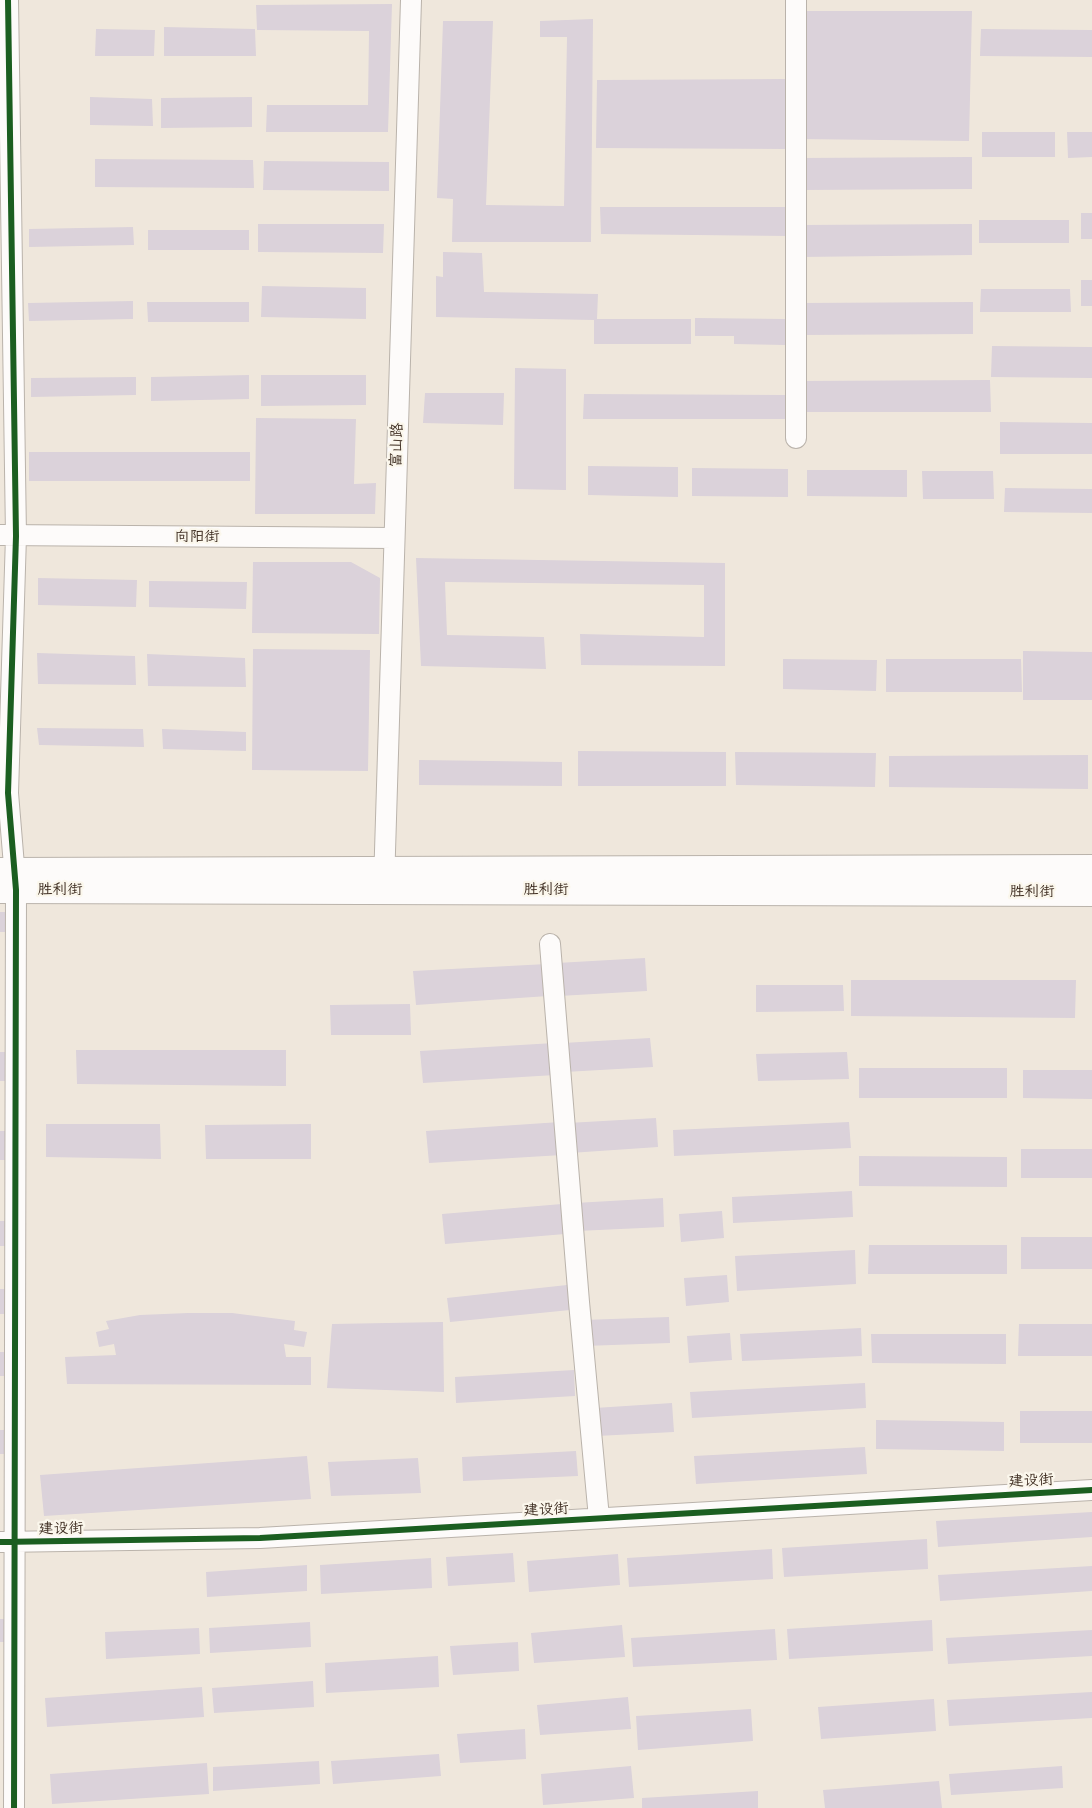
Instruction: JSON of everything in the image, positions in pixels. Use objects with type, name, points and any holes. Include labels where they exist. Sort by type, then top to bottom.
[{"type":"main road","name":"胜利街","points":[[8,880],[384,880],[1092,868]]},
{"type":"main road","name":"胜利街","points":[[384,880],[1092,893]]},
{"type":"street","points":[[8,0],[7,1757],[14,1808]]},
{"type":"street","name":"富山路","points":[[384,880],[411,0]]},
{"type":"street","points":[[796,0],[796,438]]},
{"type":"street","name":"向阳街","points":[[8,536],[394,538]]},
{"type":"street","points":[[550,944],[599,1518]]},
{"type":"street","name":"建设街","points":[[7,1542],[260,1538],[1092,1490]]},
{"type":"building","points":[[392,4],[388,132],[266,132],[267,105],[368,105],[369,31],[257,30],[256,5]]},
{"type":"building","points":[[799,11],[972,11],[969,141],[797,139]]},
{"type":"building","points":[[593,19],[591,242],[452,242],[453,199],[437,198],[443,21],[493,21],[486,205],[564,206],[567,37],[540,37],[540,21]]},
{"type":"building","points":[[164,27],[255,29],[256,56],[164,56]]},
{"type":"building","points":[[96,29],[155,30],[154,56],[95,56]]},
{"type":"building","points":[[981,29],[1092,30],[1092,57],[980,56]]},
{"type":"building","points":[[788,79],[789,149],[596,148],[597,80]]},
{"type":"building","points":[[90,97],[152,99],[153,126],[90,125]]},
{"type":"building","points":[[252,97],[252,127],[161,128],[161,98]]},
{"type":"building","points":[[982,132],[1055,132],[1055,157],[982,157]]},
{"type":"building","points":[[1067,132],[1092,132],[1092,157],[1068,158]]},
{"type":"building","points":[[972,157],[972,189],[800,190],[799,158]]},
{"type":"building","points":[[95,159],[253,160],[254,188],[95,187]]},
{"type":"building","points":[[264,161],[389,162],[389,191],[263,190]]},
{"type":"building","points":[[600,207],[788,207],[788,236],[601,234]]},
{"type":"building","points":[[1081,213],[1092,213],[1092,239],[1081,239]]},
{"type":"building","points":[[979,220],[1069,220],[1069,243],[979,243]]},
{"type":"building","points":[[258,224],[384,224],[383,253],[258,252]]},
{"type":"building","points":[[972,224],[972,255],[800,257],[799,225]]},
{"type":"building","points":[[133,227],[134,245],[29,247],[29,229]]},
{"type":"building","points":[[148,230],[249,230],[249,250],[148,250]]},
{"type":"building","points":[[443,252],[482,253],[484,292],[598,294],[597,319],[691,319],[691,344],[594,344],[594,320],[436,317],[436,276],[443,277]]},
{"type":"building","points":[[1081,280],[1092,280],[1092,306],[1081,306]]},
{"type":"building","points":[[262,286],[366,288],[366,319],[261,317]]},
{"type":"building","points":[[981,289],[1070,289],[1071,312],[980,312]]},
{"type":"building","points":[[133,301],[133,319],[29,321],[28,303]]},
{"type":"building","points":[[147,302],[249,302],[249,322],[148,322]]},
{"type":"building","points":[[973,302],[973,334],[801,335],[800,303]]},
{"type":"building","points":[[695,318],[785,319],[785,345],[734,344],[734,336],[695,336]]},
{"type":"building","points":[[992,346],[1092,347],[1092,378],[991,377]]},
{"type":"building","points":[[515,368],[566,369],[566,490],[514,489]]},
{"type":"building","points":[[249,375],[249,399],[151,401],[151,377]]},
{"type":"building","points":[[261,375],[366,375],[366,405],[261,406]]},
{"type":"building","points":[[136,377],[136,395],[31,397],[31,378]]},
{"type":"building","points":[[990,380],[991,412],[799,412],[798,381]]},
{"type":"building","points":[[425,393],[504,393],[503,425],[423,423]]},
{"type":"building","points":[[584,394],[786,395],[787,419],[583,419]]},
{"type":"building","points":[[256,418],[356,419],[354,484],[376,483],[375,514],[255,514]]},
{"type":"building","points":[[1000,422],[1092,423],[1092,454],[1000,454]]},
{"type":"building","points":[[29,452],[250,452],[250,481],[29,481]]},
{"type":"building","points":[[588,466],[678,467],[678,497],[588,495]]},
{"type":"building","points":[[692,468],[788,469],[788,497],[692,496]]},
{"type":"building","points":[[807,470],[907,470],[907,497],[807,496]]},
{"type":"building","points":[[922,471],[993,471],[994,499],[923,499]]},
{"type":"building","points":[[1005,488],[1092,489],[1092,513],[1004,512]]},
{"type":"building","points":[[416,558],[725,563],[725,666],[581,665],[580,634],[704,637],[704,585],[445,582],[447,635],[544,637],[546,669],[421,666]]},
{"type":"building","points":[[253,562],[351,562],[380,578],[379,634],[252,633]]},
{"type":"building","points":[[38,578],[137,580],[136,607],[38,605]]},
{"type":"building","points":[[149,581],[247,582],[246,609],[149,607]]},
{"type":"building","points":[[253,649],[370,650],[368,771],[252,770]]},
{"type":"building","points":[[1023,651],[1092,652],[1092,700],[1023,700]]},
{"type":"building","points":[[37,653],[135,656],[136,685],[38,684]]},
{"type":"building","points":[[147,654],[245,658],[246,687],[148,686]]},
{"type":"building","points":[[783,659],[877,660],[876,691],[783,689]]},
{"type":"building","points":[[886,659],[1021,659],[1022,692],[886,692]]},
{"type":"building","points":[[37,728],[143,729],[144,747],[39,745]]},
{"type":"building","points":[[162,729],[246,732],[246,751],[163,749]]},
{"type":"building","points":[[578,751],[726,752],[726,786],[578,786]]},
{"type":"building","points":[[735,752],[876,753],[875,787],[736,785]]},
{"type":"building","points":[[1088,755],[1088,789],[889,787],[889,756]]},
{"type":"building","points":[[419,760],[562,762],[562,786],[419,785]]},
{"type":"building","points":[[0,912],[6,912],[6,932],[0,932]]},
{"type":"building","points":[[645,958],[647,991],[559,996],[557,963]]},
{"type":"building","points":[[547,964],[548,996],[416,1005],[413,971]]},
{"type":"building","points":[[851,980],[1076,980],[1075,1018],[851,1016]]},
{"type":"building","points":[[756,985],[843,985],[844,1011],[756,1012]]},
{"type":"building","points":[[410,1004],[411,1035],[331,1035],[330,1005]]},
{"type":"building","points":[[650,1038],[653,1067],[565,1072],[563,1043]]},
{"type":"building","points":[[554,1043],[555,1075],[423,1083],[420,1051]]},
{"type":"building","points":[[76,1050],[286,1050],[286,1086],[77,1084]]},
{"type":"building","points":[[0,1052],[6,1052],[9,1065],[7,1081],[0,1081]]},
{"type":"building","points":[[847,1052],[849,1079],[758,1081],[756,1054]]},
{"type":"building","points":[[859,1068],[1007,1068],[1007,1098],[859,1098]]},
{"type":"building","points":[[1023,1070],[1092,1070],[1092,1099],[1023,1098]]},
{"type":"building","points":[[656,1118],[658,1147],[570,1153],[568,1123]]},
{"type":"building","points":[[560,1122],[562,1155],[429,1163],[426,1131]]},
{"type":"building","points":[[849,1122],[851,1148],[674,1156],[673,1130]]},
{"type":"building","points":[[46,1124],[160,1124],[161,1159],[46,1157]]},
{"type":"building","points":[[311,1124],[311,1159],[206,1159],[205,1125]]},
{"type":"building","points":[[0,1131],[6,1131],[7,1160],[0,1160]]},
{"type":"building","points":[[1021,1149],[1092,1149],[1092,1178],[1021,1178]]},
{"type":"building","points":[[859,1156],[1007,1157],[1007,1187],[859,1186]]},
{"type":"building","points":[[852,1191],[853,1217],[733,1223],[732,1197]]},
{"type":"building","points":[[663,1198],[664,1227],[577,1231],[575,1203]]},
{"type":"building","points":[[562,1204],[565,1234],[445,1244],[442,1214]]},
{"type":"building","points":[[722,1211],[724,1238],[681,1242],[679,1214]]},
{"type":"building","points":[[0,1221],[5,1221],[6,1246],[0,1246]]},
{"type":"building","points":[[1021,1237],[1092,1237],[1092,1269],[1021,1269]]},
{"type":"building","points":[[869,1245],[1007,1245],[1007,1274],[868,1274]]},
{"type":"building","points":[[855,1250],[856,1284],[737,1291],[735,1256]]},
{"type":"building","points":[[727,1275],[729,1302],[686,1306],[684,1278]]},
{"type":"building","points":[[567,1285],[570,1310],[450,1322],[447,1298]]},
{"type":"building","points":[[0,1289],[5,1289],[6,1314],[0,1314]]},
{"type":"building","points":[[232,1313],[295,1321],[294,1330],[307,1332],[304,1347],[284,1344],[286,1357],[311,1357],[311,1385],[67,1384],[65,1357],[116,1355],[114,1344],[99,1347],[96,1332],[109,1329],[106,1321],[140,1315]]},
{"type":"building","points":[[669,1317],[670,1343],[584,1346],[583,1320]]},
{"type":"building","points":[[443,1322],[444,1392],[327,1388],[332,1324]]},
{"type":"building","points":[[1019,1324],[1092,1324],[1092,1356],[1018,1356]]},
{"type":"building","points":[[861,1328],[862,1356],[742,1361],[740,1334]]},
{"type":"building","points":[[730,1333],[732,1360],[689,1363],[687,1336]]},
{"type":"building","points":[[871,1334],[1006,1334],[1006,1364],[872,1363]]},
{"type":"building","points":[[0,1352],[8,1352],[9,1376],[0,1376]]},
{"type":"building","points":[[574,1370],[575,1396],[456,1403],[455,1377]]},
{"type":"building","points":[[865,1383],[866,1408],[692,1418],[690,1392]]},
{"type":"building","points":[[672,1403],[674,1432],[597,1436],[595,1408]]},
{"type":"building","points":[[1020,1411],[1092,1411],[1092,1443],[1020,1443]]},
{"type":"building","points":[[876,1420],[1004,1422],[1004,1451],[876,1449]]},
{"type":"building","points":[[0,1430],[6,1430],[7,1454],[0,1454]]},
{"type":"building","points":[[865,1447],[867,1474],[696,1484],[694,1456]]},
{"type":"building","points":[[576,1451],[578,1476],[463,1481],[462,1457]]},
{"type":"building","points":[[307,1456],[311,1499],[44,1516],[40,1475]]},
{"type":"building","points":[[418,1458],[421,1493],[331,1496],[328,1462]]},
{"type":"building","points":[[1092,1512],[1092,1537],[938,1547],[936,1521]]},
{"type":"building","points":[[927,1539],[928,1569],[784,1577],[782,1548]]},
{"type":"building","points":[[772,1549],[773,1579],[629,1587],[627,1558]]},
{"type":"building","points":[[513,1553],[515,1582],[448,1586],[446,1557]]},
{"type":"building","points":[[618,1554],[620,1585],[529,1592],[527,1561]]},
{"type":"building","points":[[431,1558],[432,1588],[321,1594],[320,1565]]},
{"type":"building","points":[[307,1565],[307,1591],[207,1597],[206,1572]]},
{"type":"building","points":[[1092,1566],[1092,1591],[940,1601],[938,1575]]},
{"type":"building","points":[[0,1619],[5,1619],[5,1642],[0,1642]]},
{"type":"building","points":[[932,1620],[933,1651],[789,1659],[787,1629]]},
{"type":"building","points":[[310,1622],[311,1647],[210,1653],[209,1628]]},
{"type":"building","points":[[622,1625],[625,1657],[534,1663],[531,1633]]},
{"type":"building","points":[[199,1628],[200,1654],[106,1659],[105,1632]]},
{"type":"building","points":[[775,1629],[777,1660],[633,1667],[631,1638]]},
{"type":"building","points":[[1092,1630],[1092,1656],[948,1664],[946,1638]]},
{"type":"building","points":[[518,1642],[519,1671],[453,1675],[450,1646]]},
{"type":"building","points":[[438,1656],[439,1687],[326,1693],[325,1663]]},
{"type":"building","points":[[313,1681],[314,1707],[214,1713],[212,1688]]},
{"type":"building","points":[[202,1687],[204,1717],[47,1727],[45,1698]]},
{"type":"building","points":[[1092,1692],[1092,1718],[949,1726],[947,1700]]},
{"type":"building","points":[[628,1697],[631,1729],[540,1735],[537,1705]]},
{"type":"building","points":[[934,1699],[936,1731],[821,1739],[818,1707]]},
{"type":"building","points":[[751,1709],[753,1741],[638,1750],[636,1716]]},
{"type":"building","points":[[525,1729],[526,1759],[460,1763],[457,1734]]},
{"type":"building","points":[[439,1754],[441,1776],[333,1784],[331,1761]]},
{"type":"building","points":[[319,1761],[320,1784],[213,1791],[213,1767]]},
{"type":"building","points":[[207,1763],[209,1794],[52,1804],[50,1774]]},
{"type":"building","points":[[631,1766],[634,1798],[543,1805],[541,1774]]},
{"type":"building","points":[[1062,1766],[1063,1788],[951,1795],[949,1774]]},
{"type":"building","points":[[939,1781],[942,1808],[825,1808],[823,1790]]},
{"type":"building","points":[[758,1791],[758,1808],[642,1808],[642,1798]]},
{"type":"cycle path","points":[[8,0],[16,536],[8,793],[16,890],[14,1808]]},
{"type":"cycle path","points":[[0,1542],[260,1538],[1092,1490]]}]
